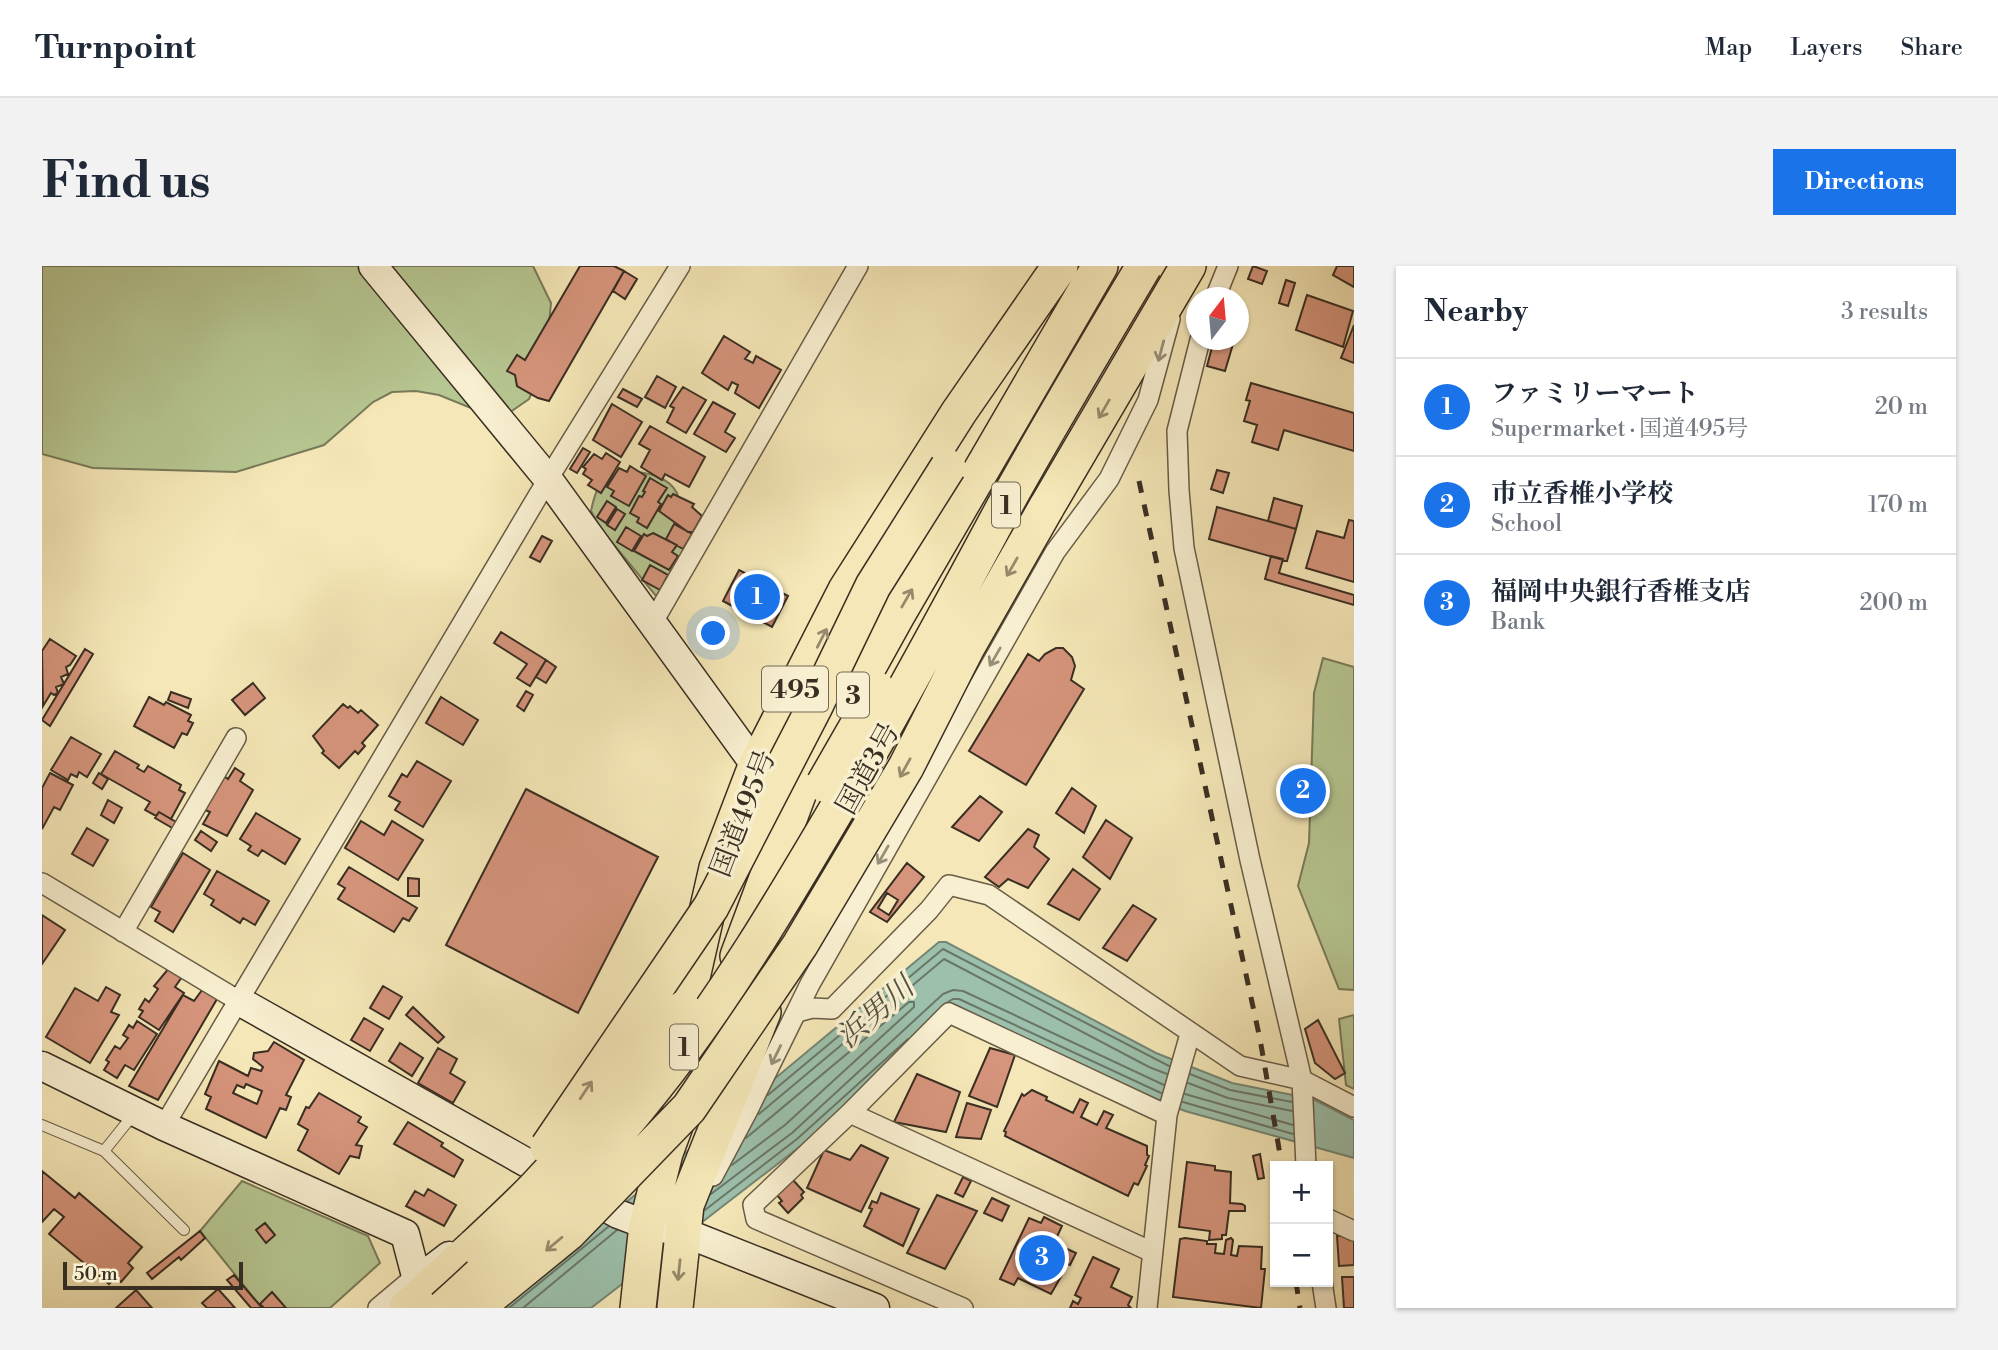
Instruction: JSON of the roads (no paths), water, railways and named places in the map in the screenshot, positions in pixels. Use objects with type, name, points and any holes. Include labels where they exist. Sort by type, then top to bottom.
[{"type":"highway","name":"国道3号","points":[[638,1308],[642,1269],[632,1219],[799,792],[904,603],[1100,266]]},
{"type":"highway","name":"1","points":[[444,1308],[546,1212],[655,1087],[698,1029],[784,899],[924,614],[1119,266]]},
{"type":"highway","name":"1","points":[[412,1292],[475,1246],[568,1152],[634,1074],[724,952],[770,877],[940,628],[1012,494],[1144,266]]},
{"type":"highway","name":"国道3号","points":[[675,1308],[686,1205],[735,1114],[838,818],[1045,446],[1153,266]]},
{"type":"highway","points":[[476,1308],[568,1233],[689,1108],[800,945],[906,767],[967,647],[1188,266]]},
{"type":"highway","name":"国道495号","points":[[657,1159],[718,868],[756,765],[846,590],[959,412],[1073,271]]},
{"type":"highway","points":[[475,1246],[513,1198],[710,907],[815,706],[873,586],[1073,271]]},
{"type":"street","points":[[373,266],[548,479],[756,765]]},
{"type":"street","points":[[164,1126],[548,479],[680,266]]},
{"type":"street","points":[[653,622],[858,266]]},
{"type":"street","points":[[735,1114],[797,1012],[810,984],[1055,552],[1109,479],[1148,400],[1175,296],[1195,266]]},
{"type":"street","points":[[1219,287],[1228,266]]},
{"type":"street","points":[[1197,350],[1177,431],[1184,548],[1250,860],[1302,1080],[1306,1161]]},
{"type":"street","points":[[123,932],[236,738]]},
{"type":"street","points":[[42,883],[239,1001],[551,1177],[632,1219],[683,1232],[875,1308]]},
{"type":"street","points":[[797,1012],[812,1008],[832,1009],[929,910],[949,884],[989,895],[1240,1066],[1302,1080],[1354,1107]]},
{"type":"street","points":[[963,1308],[755,1219],[753,1205],[850,1113],[949,1013],[1167,1115]]},
{"type":"street","points":[[1147,1308],[1167,1115],[1190,1034]]},
{"type":"street","points":[[42,1066],[164,1126],[405,1234],[412,1292]]},
{"type":"street","points":[[850,1113],[1152,1252]]},
{"type":"street","points":[[377,1308],[412,1292],[432,1269],[551,1177]]},
{"type":"street","points":[[1333,1221],[1354,1231]]},
{"type":"street","points":[[1323,1287],[1326,1308]]},
{"type":"lane","points":[[104,1151],[136,1112]]},
{"type":"lane","points":[[42,1125],[104,1151],[184,1230]]},
{"type":"water","name":"浜男川","points":[[939,942],[946,942],[1156,1053],[1232,1083],[1313,1099],[1354,1120],[1354,1158],[1185,1111],[955,1005],[802,1145],[591,1308],[499,1308]]},
{"type":"railway","points":[[1139,481],[1260,1039],[1281,1161]]},
{"type":"railway","points":[[1297,1287],[1300,1308]]},
{"type":"place","name":"ファミリーマート","points":[[757,597]]},
{"type":"place","name":"市立香椎小学校","points":[[1303,791]]},
{"type":"place","name":"福岡中央銀行香椎支店","points":[[1042,1258]]}]
